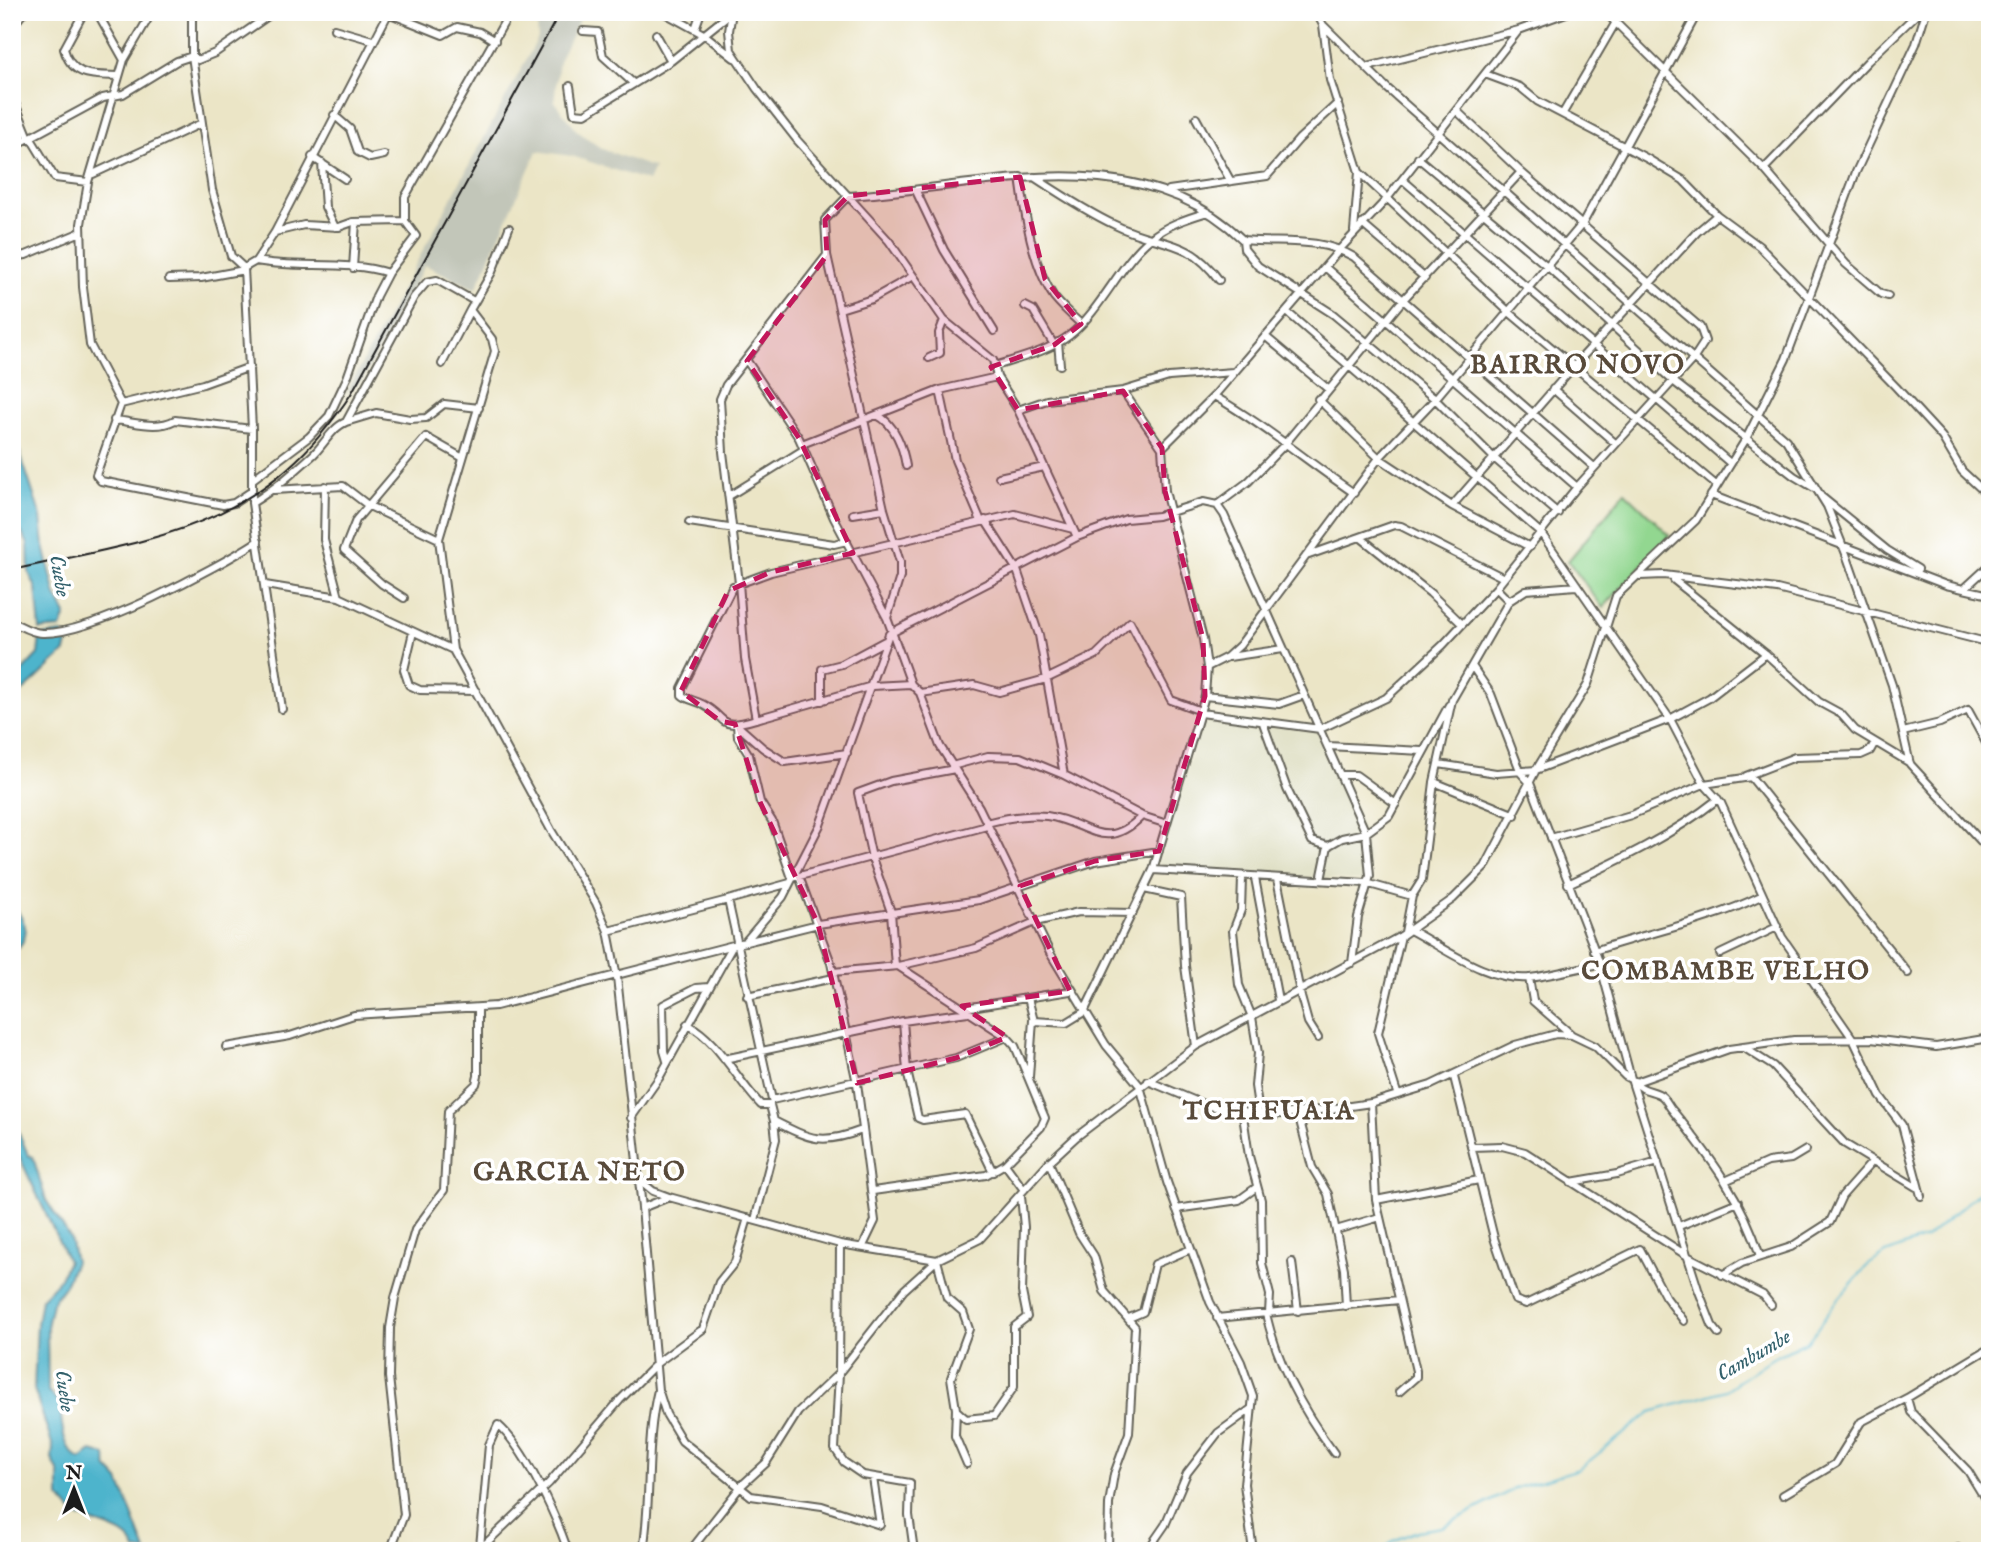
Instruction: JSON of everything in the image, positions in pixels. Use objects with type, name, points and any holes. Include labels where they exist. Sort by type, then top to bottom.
[{"type":"street","points":[[12,27],[24,12]]},
{"type":"street","points":[[83,12],[64,50],[67,59],[84,74],[118,76]]},
{"type":"street","points":[[97,12],[124,60]]},
{"type":"street","points":[[121,404],[90,345],[81,232],[88,183],[114,100],[118,76],[124,60],[152,12]]},
{"type":"street","points":[[260,12],[264,19]]},
{"type":"street","points":[[192,56],[198,60],[215,53],[274,12]]},
{"type":"street","points":[[253,479],[309,437],[329,416],[347,378],[367,317],[388,272],[416,238],[415,231],[405,221],[405,197],[510,12]]},
{"type":"street","points":[[624,12],[633,12]]},
{"type":"street","points":[[663,12],[705,35],[735,59],[797,140],[889,241],[944,320],[989,355],[997,377],[1018,410],[1077,537]]},
{"type":"street","points":[[695,29],[701,12]]},
{"type":"street","points":[[570,86],[574,113],[582,115],[671,61],[705,35],[719,19],[732,12]]},
{"type":"street","points":[[732,12],[729,41],[735,59]]},
{"type":"street","points":[[1316,12],[1323,26],[1438,132],[1786,440],[1822,497],[1887,550],[1928,576],[1946,585],[1990,595]]},
{"type":"street","points":[[1367,67],[1518,30],[1569,12]]},
{"type":"street","points":[[1605,12],[1763,169],[1846,264],[1881,294],[1888,296]]},
{"type":"street","points":[[1227,657],[1252,631],[1267,607],[1379,458],[1435,399],[1583,223],[1698,12]]},
{"type":"street","points":[[1763,169],[1919,12]]},
{"type":"street","points":[[690,1551],[741,1486],[766,1463],[798,1412],[839,1373],[887,1309],[937,1260],[980,1238],[1049,1162],[1140,1086],[1196,1046],[1405,933],[1471,884],[1485,867],[1515,815],[1536,770],[1588,684],[1604,626],[1616,597],[1696,520],[1746,439],[1786,359],[1856,172],[1916,44],[1926,12]]},
{"type":"street","points":[[191,13],[192,56],[216,210],[230,256],[244,269],[250,367],[252,503],[282,709]]},
{"type":"street","points":[[169,279],[201,278],[244,269],[256,261],[275,232],[388,13],[443,35],[457,27],[472,29],[495,41]]},
{"type":"street","points":[[1563,113],[1616,22]]},
{"type":"street","points":[[1323,26],[1326,62],[1359,172],[1354,233]]},
{"type":"street","points":[[334,29],[372,40]]},
{"type":"street","points":[[1162,448],[1214,396],[1354,233],[1386,201],[1438,132],[1458,112],[1518,30]]},
{"type":"street","points":[[583,31],[598,32],[603,56],[633,83]]},
{"type":"street","points":[[656,34],[671,61]]},
{"type":"street","points":[[12,147],[113,95],[123,94],[177,61],[192,56]]},
{"type":"street","points":[[1485,74],[1520,87],[1537,101],[1683,180],[1717,215],[1759,246],[1917,410],[1942,438],[1962,471],[1990,497]]},
{"type":"street","points":[[12,96],[31,137],[55,178],[88,183]]},
{"type":"street","points":[[887,618],[901,569],[884,509],[827,255],[825,220],[848,197],[1020,177],[1085,177],[1168,190],[1267,176],[1299,139],[1338,103]]},
{"type":"street","points":[[920,693],[974,685],[999,692],[1046,679],[1096,655],[1130,622],[1171,700],[1201,712],[1263,723],[1320,729],[1386,698],[1443,645],[1496,588],[1594,467],[1694,358],[1705,341],[1705,333],[1583,223],[1521,172],[1458,112]]},
{"type":"street","points":[[334,116],[350,129],[358,152],[370,158],[384,155]]},
{"type":"street","points":[[1196,118],[1230,180]]},
{"type":"street","points":[[93,174],[202,123]]},
{"type":"street","points":[[312,157],[345,179]]},
{"type":"street","points":[[1418,158],[1547,266],[1673,381],[1814,488]]},
{"type":"street","points":[[322,163],[324,207],[335,227]]},
{"type":"street","points":[[1359,172],[1446,257],[1716,485]]},
{"type":"street","points":[[745,942],[773,911],[794,879],[820,825],[872,686],[885,641],[892,632],[1077,537],[1116,522],[1203,502],[1217,505],[1248,482],[1284,444],[1402,301],[1446,257],[1521,172]]},
{"type":"street","points":[[1033,176],[1115,225],[1148,239],[1189,249],[1219,280]]},
{"type":"street","points":[[1020,177],[1025,212],[1045,279],[1054,296],[1081,324]]},
{"type":"street","points":[[1403,180],[1730,463]]},
{"type":"street","points":[[1168,190],[1208,212],[1242,240],[1244,249],[1258,266],[1303,292],[1435,399],[1495,459],[1558,513]]},
{"type":"street","points":[[916,191],[944,250],[994,331]]},
{"type":"street","points":[[995,366],[1056,344],[1081,324],[1148,239],[1184,220],[1208,212]]},
{"type":"street","points":[[1452,506],[1612,324],[1697,232],[1717,215]]},
{"type":"street","points":[[275,232],[304,225],[335,227],[356,222],[405,221]]},
{"type":"street","points":[[353,268],[356,222]]},
{"type":"street","points":[[1362,224],[1425,278]]},
{"type":"street","points":[[442,364],[492,272],[509,228]]},
{"type":"street","points":[[12,257],[26,255],[81,232]]},
{"type":"street","points":[[1242,240],[1285,239],[1340,249],[1363,265],[1594,467]]},
{"type":"street","points":[[756,719],[744,659],[740,583],[723,452],[720,399],[726,385],[827,255]]},
{"type":"street","points":[[256,261],[298,267],[363,267],[388,272]]},
{"type":"street","points":[[1326,268],[1577,487]]},
{"type":"street","points":[[840,309],[872,299],[913,276]]},
{"type":"street","points":[[346,422],[414,297],[427,282],[437,281],[474,302]]},
{"type":"street","points":[[1025,306],[1033,310],[1056,344],[1060,365]]},
{"type":"street","points":[[470,310],[495,348],[439,539],[453,650],[551,830],[596,903],[608,931],[617,977],[659,1390],[666,1414],[682,1441],[756,1499],[822,1506],[879,1525],[873,1478]]},
{"type":"street","points":[[1287,312],[1541,533],[1670,719],[1704,784],[1718,799],[1733,825],[1761,896],[1777,927],[1798,962],[1853,1039],[1875,1087],[1902,1125],[1916,1187],[1921,1196]]},
{"type":"street","points":[[929,358],[940,353],[939,333],[944,320]]},
{"type":"street","points":[[1265,336],[1328,389]]},
{"type":"street","points":[[747,361],[803,447],[846,541],[887,618],[911,684],[920,693],[940,746],[987,824],[1070,991],[1106,1045],[1140,1086],[1176,1209],[1217,1318],[1241,1362],[1253,1396],[1244,1484],[1253,1551]]},
{"type":"street","points":[[121,404],[203,384],[250,367]]},
{"type":"street","points":[[1018,410],[1047,400],[1123,391],[1169,377],[1233,372]]},
{"type":"street","points":[[729,496],[803,447],[864,418],[940,390],[997,377]]},
{"type":"street","points":[[1553,389],[1615,443]]},
{"type":"street","points":[[940,390],[955,460],[983,520],[1017,570],[1039,635],[1064,775]]},
{"type":"street","points":[[1033,1020],[1066,1023],[1084,1012],[1153,870],[1178,778],[1205,696],[1207,667],[1164,479],[1162,448],[1123,391]]},
{"type":"street","points":[[1214,396],[1269,430],[1284,444],[1354,493]]},
{"type":"street","points":[[1318,400],[1379,458],[1452,506],[1530,547]]},
{"type":"street","points":[[121,404],[96,471],[101,481],[223,505],[233,503],[252,491]]},
{"type":"street","points":[[252,503],[274,491],[340,424],[376,413],[426,418],[444,404],[479,408]]},
{"type":"street","points":[[877,415],[885,419],[899,442],[906,466]]},
{"type":"street","points":[[114,420],[164,427],[175,421],[252,429]]},
{"type":"street","points":[[404,598],[382,584],[344,550],[356,520],[426,437],[463,458]]},
{"type":"street","points":[[999,478],[1044,467]]},
{"type":"street","points":[[324,486],[324,540],[339,597]]},
{"type":"street","points":[[274,491],[343,486],[370,504],[439,539]]},
{"type":"street","points":[[1711,495],[1928,576]]},
{"type":"street","points":[[1822,497],[1864,612],[1880,645],[1910,764]]},
{"type":"street","points":[[1217,505],[1267,607],[1283,649],[1366,832],[1370,869],[1352,963]]},
{"type":"street","points":[[853,514],[884,509]]},
{"type":"street","points":[[847,753],[785,762],[763,748],[737,725],[720,721],[701,703],[684,698],[681,691],[728,591],[740,583],[894,542],[1015,514],[1073,529]]},
{"type":"street","points":[[689,522],[834,544],[846,541]]},
{"type":"street","points":[[1306,556],[1394,525],[1401,526],[1504,578]]},
{"type":"street","points":[[1360,537],[1430,593],[1461,623]]},
{"type":"street","points":[[12,622],[39,634],[64,632],[183,583],[258,541]]},
{"type":"street","points":[[1648,564],[1672,578],[1777,589],[1990,643]]},
{"type":"street","points":[[1965,588],[1990,565]]},
{"type":"street","points":[[1640,576],[1664,575]]},
{"type":"street","points":[[1672,578],[1766,654],[1819,702],[1841,714],[1855,730],[1910,764],[1990,851]]},
{"type":"street","points":[[265,584],[339,597],[453,650]]},
{"type":"street","points":[[1263,723],[1287,789],[1312,841],[1328,846],[1342,838],[1366,832],[1384,821],[1396,804],[1423,751],[1509,601],[1526,590],[1576,586]]},
{"type":"street","points":[[1496,588],[1509,601]]},
{"type":"street","points":[[413,632],[404,670],[409,685],[420,691],[475,691]]},
{"type":"street","points":[[822,701],[822,669],[842,664],[885,641]]},
{"type":"street","points":[[1207,667],[1227,657],[1283,649]]},
{"type":"street","points":[[1439,764],[1473,771],[1521,773],[1536,770],[1670,719],[1709,698],[1766,654]]},
{"type":"street","points":[[1472,666],[1483,678],[1491,694],[1521,773],[1530,783],[1600,964],[1698,1289],[1712,1325],[1719,1334]]},
{"type":"street","points":[[737,725],[872,686],[911,684]]},
{"type":"street","points":[[1205,696],[1279,704],[1304,695]]},
{"type":"street","points":[[1397,1093],[1378,1033],[1405,933],[1412,896],[1419,888],[1423,874],[1434,782],[1452,700]]},
{"type":"street","points":[[1903,732],[1940,723],[1968,710],[1990,750]]},
{"type":"street","points":[[737,725],[738,737],[749,755],[760,802],[772,821],[794,879],[818,924],[834,975],[844,1033],[857,1083],[873,1191],[875,1221],[863,1246]]},
{"type":"street","points":[[1551,838],[1631,815],[1704,784],[1744,777],[1795,757],[1861,755],[1870,751],[1875,742]]},
{"type":"street","points":[[1328,746],[1423,751]]},
{"type":"street","points":[[897,966],[891,912],[872,858],[858,793],[891,781],[953,768],[988,756],[1013,755],[1064,775],[1142,816],[1167,824]]},
{"type":"street","points":[[1342,775],[1356,775],[1396,804]]},
{"type":"street","points":[[1744,777],[1754,779],[1908,973]]},
{"type":"street","points":[[1434,782],[1515,815]]},
{"type":"street","points":[[1568,884],[1633,853],[1696,817],[1718,799]]},
{"type":"street","points":[[608,931],[728,900],[987,824],[1047,816],[1107,836],[1130,828],[1142,816]]},
{"type":"street","points":[[1321,880],[1328,846]]},
{"type":"street","points":[[226,1048],[290,1036],[354,1015],[478,1009],[617,977],[818,924],[979,900],[1006,888],[1020,887],[1095,861],[1159,851]]},
{"type":"street","points":[[1153,870],[1242,878],[1366,883],[1412,896]]},
{"type":"street","points":[[1242,878],[1241,910],[1233,931],[1239,985],[1252,1017],[1258,1053],[1255,1086],[1259,1113]]},
{"type":"street","points":[[1255,878],[1278,1000]]},
{"type":"street","points":[[1277,879],[1308,1022],[1318,1038]]},
{"type":"street","points":[[1144,889],[1181,897],[1185,966],[1196,1046]]},
{"type":"street","points":[[1594,951],[1643,934],[1703,919],[1761,896]]},
{"type":"street","points":[[479,1549],[540,1492],[611,1409],[657,1363],[706,1324],[719,1282],[735,1262],[752,1219],[776,1139],[760,1051],[734,946],[728,900]]},
{"type":"street","points":[[747,996],[834,975],[897,966],[976,948],[1035,922],[1092,911],[1133,913]]},
{"type":"street","points":[[1720,954],[1777,927]]},
{"type":"street","points":[[1405,933],[1486,971],[1507,977],[1529,978],[1600,964]]},
{"type":"street","points":[[631,1118],[734,946]]},
{"type":"street","points":[[873,1191],[993,1172],[1005,1164],[1044,1121],[1015,1046],[1007,1037],[897,966]]},
{"type":"street","points":[[1529,978],[1533,1001],[1572,1035],[1602,1051],[1642,1089],[1663,1096],[1703,1147],[1738,1202],[1760,1256]]},
{"type":"street","points":[[667,1061],[664,1051],[663,1005],[696,988],[709,987]]},
{"type":"street","points":[[724,1059],[903,1021],[1070,991]]},
{"type":"street","points":[[1028,998],[1033,1020],[1029,1079]]},
{"type":"street","points":[[390,1551],[404,1515],[389,1377],[392,1318],[415,1230],[444,1190],[448,1111],[476,1084],[478,1009]]},
{"type":"street","points":[[903,1021],[907,1071],[918,1118],[923,1120],[965,1114],[993,1172]]},
{"type":"street","points":[[687,1024],[705,1034],[761,1105],[956,1058],[1007,1037]]},
{"type":"street","points":[[1148,1081],[1199,1105],[1259,1113],[1298,1113],[1371,1103],[1454,1077],[1528,1040],[1556,1034],[1572,1035]]},
{"type":"street","points":[[1634,1082],[1741,1046],[1794,1040],[1853,1039],[1900,1041],[1936,1047],[1990,1038]]},
{"type":"street","points":[[1741,1046],[1773,1066],[1838,1137],[1872,1162],[1892,1170],[1916,1187]]},
{"type":"street","points":[[1454,1077],[1494,1238],[1515,1300],[1526,1304],[1640,1249],[1665,1296],[1684,1321]]},
{"type":"street","points":[[1371,1103],[1376,1200],[1392,1255],[1399,1300],[1416,1371],[1416,1377],[1399,1392]]},
{"type":"street","points":[[1241,1109],[1248,1156],[1264,1227],[1262,1263],[1270,1295],[1267,1313],[1274,1348],[1288,1381],[1311,1422],[1335,1453]]},
{"type":"street","points":[[1298,1113],[1312,1167],[1328,1194],[1344,1269],[1346,1306]]},
{"type":"street","points":[[774,1121],[818,1140],[837,1140],[862,1130]]},
{"type":"street","points":[[1471,1147],[1510,1147],[1525,1152],[1689,1257],[1763,1295],[1771,1305]]},
{"type":"street","points":[[1725,1181],[1768,1162],[1791,1159],[1806,1150]]},
{"type":"street","points":[[1049,1162],[1079,1233],[1090,1248],[1104,1291],[1129,1318],[1136,1334],[1129,1433],[1114,1474],[1109,1504],[1108,1551]]},
{"type":"street","points":[[1571,1182],[1617,1174],[1658,1162]]},
{"type":"street","points":[[1722,1275],[1760,1256],[1791,1247],[1830,1222],[1842,1196],[1872,1162]]},
{"type":"street","points":[[956,1409],[966,1419],[994,1416],[1014,1387],[1014,1327],[1027,1317],[1022,1292],[1024,1227],[1022,1193],[1005,1164]]},
{"type":"street","points":[[638,1179],[653,1191],[669,1197],[839,1244],[937,1260]]},
{"type":"street","points":[[1376,1200],[1479,1180]]},
{"type":"street","points":[[1176,1209],[1240,1200],[1257,1187]]},
{"type":"street","points":[[642,1208],[669,1197]]},
{"type":"street","points":[[1679,1226],[1738,1202]]},
{"type":"street","points":[[1336,1230],[1380,1217]]},
{"type":"street","points":[[839,1244],[839,1373],[835,1449],[850,1468],[873,1478],[910,1483],[909,1515],[914,1551]]},
{"type":"street","points":[[1129,1318],[1143,1312],[1155,1264],[1170,1255],[1191,1249]]},
{"type":"street","points":[[937,1260],[947,1298],[963,1312],[969,1329],[951,1378],[956,1409],[956,1437],[967,1464]]},
{"type":"street","points":[[1292,1262],[1298,1311]]},
{"type":"street","points":[[1217,1318],[1399,1300]]},
{"type":"street","points":[[1783,1495],[1835,1464],[1861,1422],[1908,1398],[1990,1348]]},
{"type":"street","points":[[643,1551],[649,1505],[652,1418],[659,1390]]},
{"type":"street","points":[[1908,1398],[1911,1412],[1968,1471],[1990,1507]]},
{"type":"street","points":[[1147,1551],[1165,1525],[1187,1473],[1218,1433],[1251,1408]]},
{"type":"street","points":[[479,1549],[489,1445],[497,1425],[517,1447],[568,1551]]},
{"type":"highlighted area","points":[[1020,177],[1045,279],[1081,324],[1054,345],[991,367],[1018,410],[1123,391],[1162,448],[1165,491],[1203,639],[1205,696],[1159,851],[1095,861],[1020,886],[1070,991],[962,1006],[1007,1037],[956,1058],[857,1083],[818,924],[760,802],[735,724],[720,721],[681,691],[728,591],[771,572],[853,553],[799,438],[747,361],[827,255],[825,220],[848,196]]},
{"type":"shaded area","points":[[518,12],[583,12],[559,61],[554,101],[577,131],[602,149],[654,168],[648,181],[572,156],[537,151],[476,289],[425,265],[363,379],[345,395],[538,38],[537,23]]},
{"type":"shaded area","points":[[1202,719],[1317,730],[1362,827],[1369,859],[1364,881],[1157,868]]},
{"type":"green space","points":[[1625,492],[1670,535],[1603,608],[1568,561]]},
{"type":"water","points":[[12,429],[41,517],[44,546],[56,596],[66,614],[61,628],[40,630],[36,588],[29,573],[28,544],[12,515],[15,497]]},
{"type":"water","points":[[63,633],[67,643],[65,652],[12,699],[12,682],[38,654],[40,636]]},
{"type":"water","points":[[12,903],[26,929],[23,941],[12,954]]},
{"type":"water","points":[[12,1116],[28,1155],[33,1157],[46,1200],[70,1238],[75,1262],[65,1285],[52,1303],[47,1327],[48,1391],[59,1402],[66,1441],[74,1454],[80,1459],[92,1451],[106,1455],[107,1467],[119,1480],[146,1551],[136,1551],[132,1543],[119,1532],[75,1514],[59,1497],[59,1473],[52,1459],[53,1447],[34,1389],[41,1299],[59,1280],[68,1261],[12,1141]]},
{"type":"waterway","name":"Cambumbe","points":[[1383,1551],[1393,1541],[1417,1531],[1442,1527],[1516,1488],[1579,1469],[1651,1412],[1726,1390],[1771,1359],[1808,1341],[1839,1298],[1867,1266],[1886,1253],[1926,1238],[1990,1183]]},
{"type":"railway","points":[[12,570],[114,548],[203,521],[243,501],[281,474],[317,439],[351,394],[560,12]]},
{"type":"district","name":"BAIRRO NOVO","points":[[1578,365]]},
{"type":"district","name":"COMBAMBE VELHO","points":[[1726,971]]},
{"type":"district","name":"TCHIFUAIA","points":[[1269,1111]]},
{"type":"district","name":"GARCIA NETO","points":[[580,1172]]},
{"type":"water label","name":"Cuebe","points":[[59,576]]},
{"type":"water label","name":"Cuebe","points":[[64,1391]]}]
